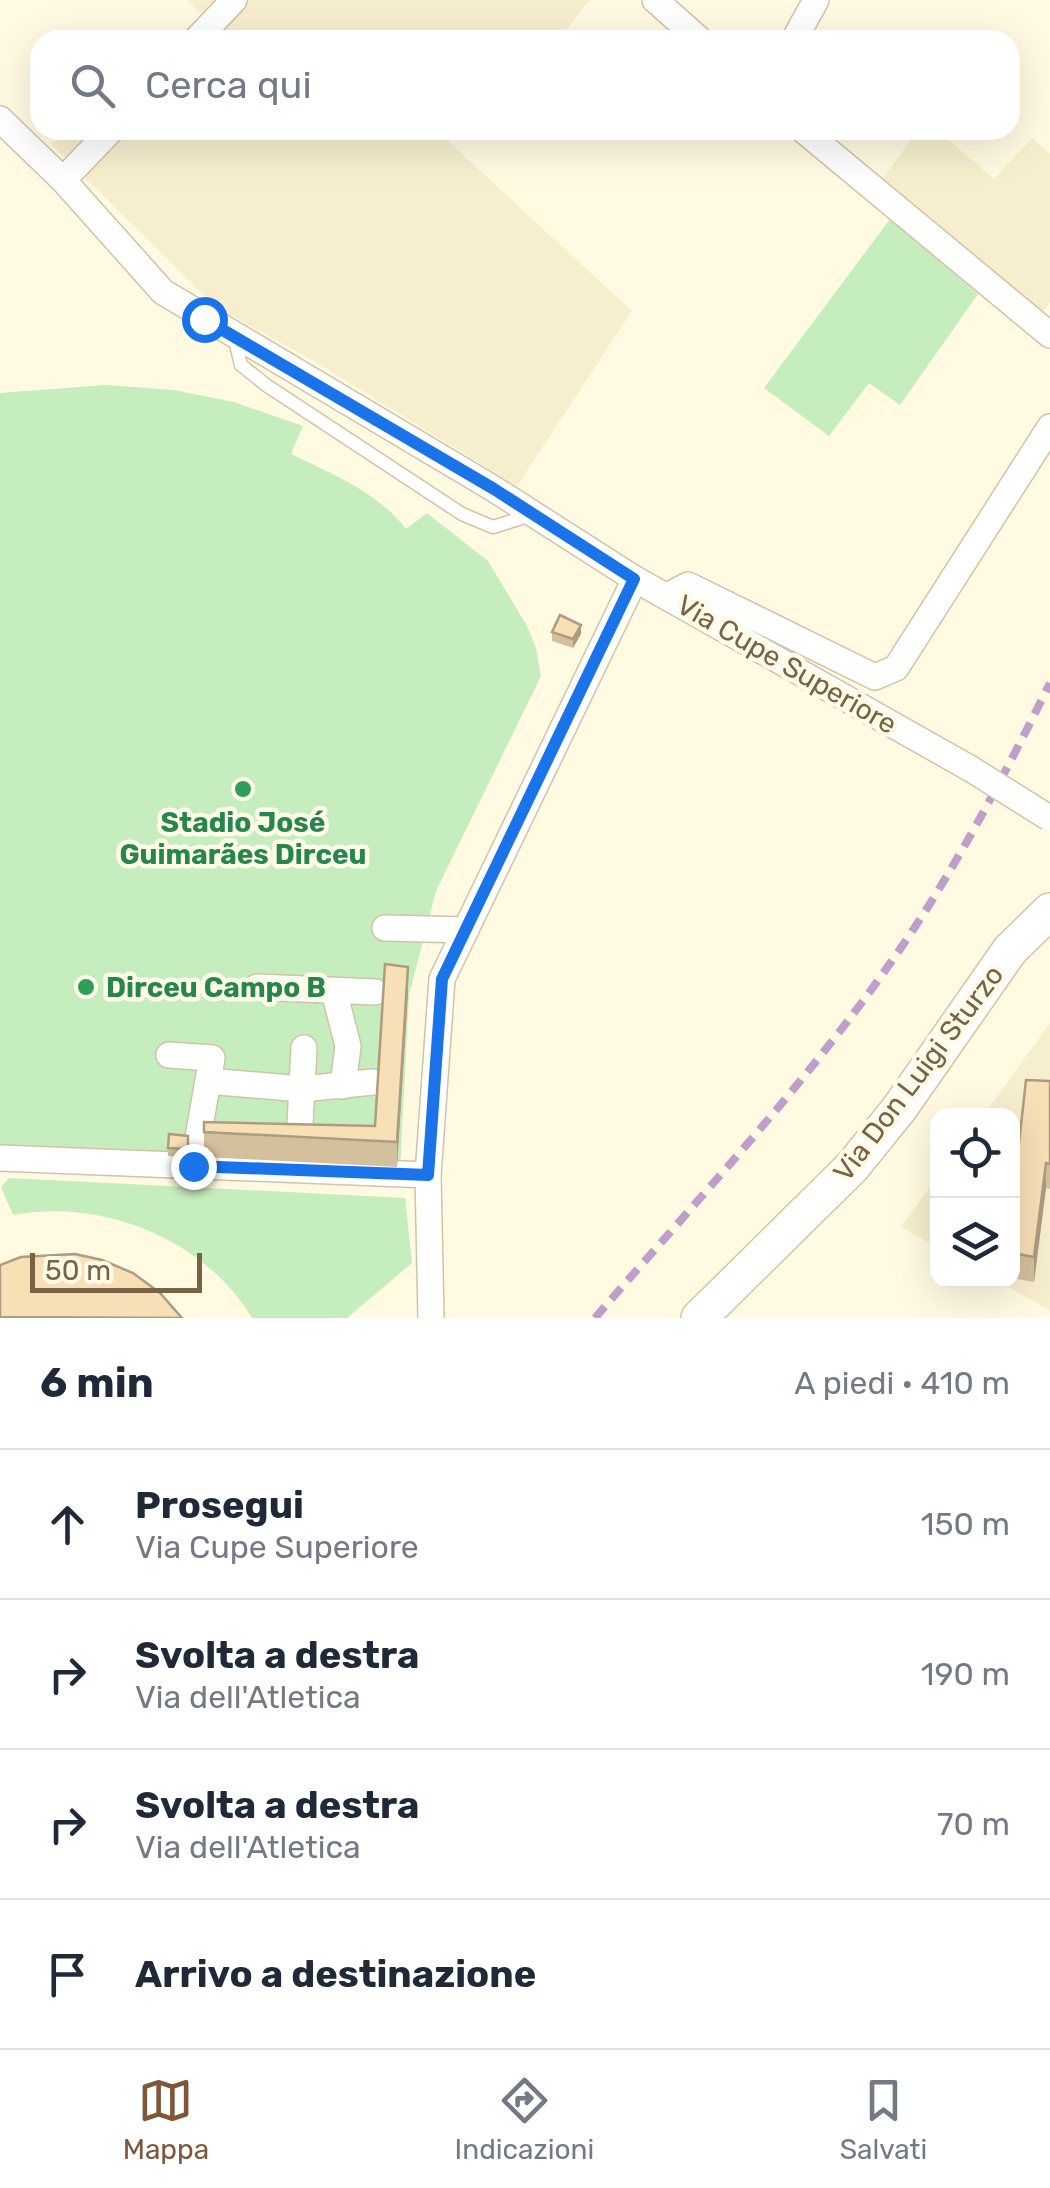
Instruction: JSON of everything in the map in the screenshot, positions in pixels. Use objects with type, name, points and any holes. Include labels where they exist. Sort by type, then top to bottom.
[{"type":"street","points":[[206,30],[234,0]]},
{"type":"street","points":[[655,0],[689,30]]},
{"type":"street","points":[[800,30],[816,0]]},
{"type":"street","name":"Via Cupe Superiore","points":[[0,119],[63,180],[162,292],[533,514],[634,579],[970,769],[1050,819]]},
{"type":"street","points":[[63,180],[101,140]]},
{"type":"street","points":[[815,140],[1050,335]]},
{"type":"street","points":[[667,596],[688,585],[875,676],[896,668],[1050,427]]},
{"type":"street","points":[[431,1318],[428,1175],[442,979],[634,579]]},
{"type":"street","name":"Via Don Luigi Sturzo","points":[[699,1318],[852,1168],[899,1109],[1010,950],[1050,912]]},
{"type":"street","points":[[385,928],[466,930]]},
{"type":"street","name":"Via Don Luigi Sturzo","points":[[731,1318],[878,1163],[948,1070],[1017,965],[1050,932]]},
{"type":"street","points":[[257,987],[375,992]]},
{"type":"street","points":[[334,991],[348,1046],[343,1086]]},
{"type":"street","points":[[299,1143],[304,1048]]},
{"type":"street","points":[[169,1055],[212,1058],[193,1166]]},
{"type":"street","points":[[208,1081],[302,1089],[373,1082]]},
{"type":"street","points":[[0,1158],[428,1175]]},
{"type":"lane","points":[[234,335],[242,365],[266,385],[462,514],[493,527],[533,514]]},
{"type":"shaded area","points":[[187,0],[590,0],[566,30],[190,30],[203,16]]},
{"type":"shaded area","points":[[1032,138],[1050,154],[1050,302],[1041,315],[881,181],[911,140],[949,140],[994,179]]},
{"type":"shaded area","points":[[451,140],[632,311],[517,486],[317,363],[215,306],[49,142]]},
{"type":"shaded area","points":[[1050,1023],[1050,1310],[1010,1288],[1020,1288],[1020,1108],[989,1108]]},
{"type":"shaded area","points":[[930,1187],[930,1243],[901,1227]]},
{"type":"green space","points":[[890,219],[978,294],[900,405],[869,383],[829,436],[764,388]]},
{"type":"green space","name":"Stadio José Guimarães Dirceu","points":[[105,385],[174,390],[234,402],[303,426],[291,454],[368,494],[406,529],[427,513],[488,561],[536,648],[541,676],[436,891],[409,995],[400,1170],[0,1152],[0,393]]},
{"type":"green space","points":[[9,1178],[405,1198],[412,1263],[347,1318],[252,1318],[232,1290],[207,1266],[148,1230],[81,1213],[13,1215],[1,1187]]},
{"type":"building","points":[[560,615],[581,625],[573,639],[552,632]]},
{"type":"building","points":[[385,964],[408,967],[397,1142],[204,1132],[204,1122],[375,1126]]},
{"type":"building","points":[[1026,1080],[1050,1081],[1050,1164],[1046,1163],[1034,1257],[1020,1254],[1020,1134]]},
{"type":"building","points":[[169,1134],[188,1136],[188,1149],[168,1148]]},
{"type":"building","points":[[75,1254],[133,1273],[160,1293],[182,1318],[0,1317],[0,1265],[21,1257]]},
{"type":"railway","points":[[595,1318],[768,1120],[889,964],[959,855],[1050,683]]},
{"type":"place","name":"Stadio José Guimarães Dirceu","points":[[243,789]]},
{"type":"place","name":"Dirceu Campo B","points":[[86,987]]},
{"type":"route","points":[[193,1166],[428,1175],[442,979],[634,579],[494,489],[204,319]]}]
